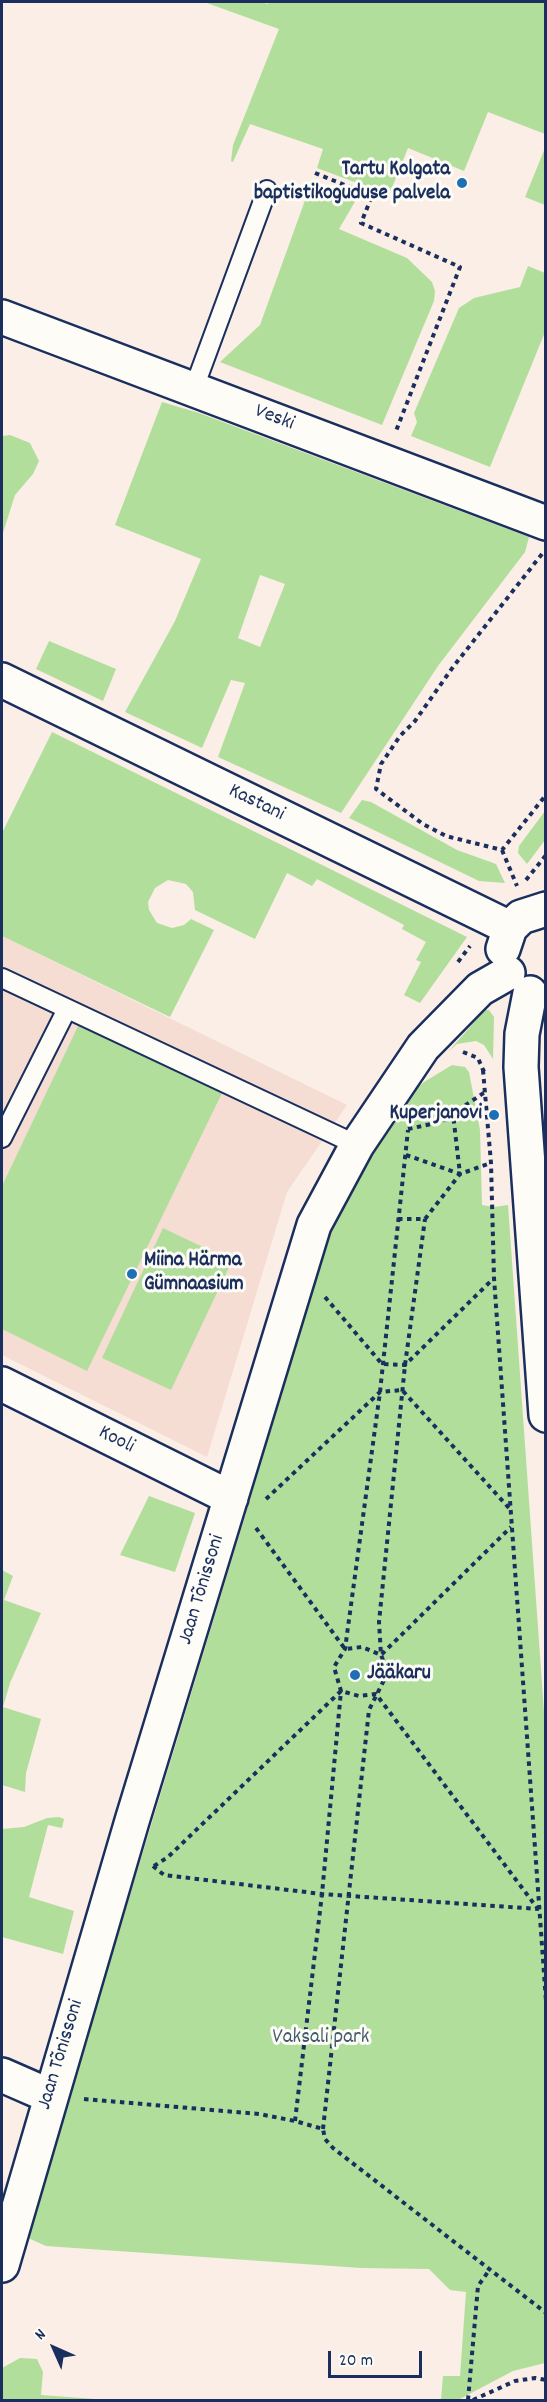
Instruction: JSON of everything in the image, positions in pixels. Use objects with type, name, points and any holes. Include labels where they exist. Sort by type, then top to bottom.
[{"type":"street","name":"Veski","points":[[2,317],[546,523]]},
{"type":"street","name":"Kastani","points":[[2,680],[510,928]]},
{"type":"street","points":[[546,909],[522,917],[510,928],[503,947],[528,987],[522,1034],[521,1067],[546,1415]]},
{"type":"street","name":"Jaan Tõnissoni","points":[[2,2265],[120,1862],[238,1506],[299,1267],[314,1225],[357,1145],[423,1047],[480,989],[528,987]]},
{"type":"street","name":"Kooli","points":[[2,1384],[238,1506]]},
{"type":"street","points":[[2,2075],[50,2096]]},
{"type":"lane","points":[[194,388],[267,190]]},
{"type":"lane","points":[[2,978],[357,1145]]},
{"type":"lane","points":[[2,1138],[67,1009]]},
{"type":"path","points":[[315,173],[372,196],[361,223],[460,267],[385,462]]},
{"type":"path","points":[[502,850],[446,836],[423,824],[376,789],[381,764],[400,736],[415,721],[453,667],[546,549]]},
{"type":"path","points":[[502,850],[546,795]]},
{"type":"path","points":[[502,850],[518,888]]},
{"type":"path","points":[[457,1052],[468,1052],[478,1058],[483,1070],[491,1162],[494,1278],[546,2001]]},
{"type":"path","points":[[483,1070],[489,1068]]},
{"type":"path","points":[[379,1112],[408,1129],[441,1122],[485,1092]]},
{"type":"path","points":[[453,1114],[460,1174]]},
{"type":"path","points":[[295,2121],[322,1894],[341,1690],[334,1667],[345,1649],[380,1392],[408,1129]]},
{"type":"path","points":[[405,1155],[460,1174]]},
{"type":"path","points":[[491,1162],[460,1174],[425,1219],[402,1390],[379,1622],[381,1655],[388,1672],[369,1710],[323,2129],[325,2139],[333,2148],[546,2313]]},
{"type":"path","points":[[398,1220],[425,1219]]},
{"type":"path","points":[[299,1267],[382,1365],[405,1365],[494,1278]]},
{"type":"path","points":[[402,1390],[510,1509]]},
{"type":"path","points":[[345,1649],[238,1506],[263,1502],[380,1392],[402,1390]]},
{"type":"path","points":[[381,1655],[511,1526]]},
{"type":"path","points":[[345,1649],[362,1647],[381,1655]]},
{"type":"path","points":[[341,1690],[359,1696],[376,1694]]},
{"type":"path","points":[[154,1866],[168,1857],[341,1690]]},
{"type":"path","points":[[376,1694],[539,1909]]},
{"type":"path","points":[[120,1862],[154,1866],[164,1875],[322,1894],[539,1909]]},
{"type":"path","points":[[50,2096],[259,2114],[323,2129]]},
{"type":"path","points":[[468,2400],[478,2286],[490,2269]]},
{"type":"path","points":[[472,2400],[515,2381],[535,2378],[546,2380]]},
{"type":"shaded area","name":"Miina Härma Gümnaasium","points":[[2,936],[347,1105],[287,1192],[207,1457],[2,1355]]},
{"type":"green space","points":[[204,2],[263,2],[267,4],[270,2],[545,2],[545,134],[488,112],[464,171],[408,148],[389,195],[317,168],[323,149],[250,124],[233,162],[231,161],[233,145],[279,29]]},
{"type":"green space","points":[[545,148],[545,205],[525,197]]},
{"type":"green space","points":[[312,181],[356,200],[339,229],[407,258],[432,282],[435,291],[434,301],[382,425],[220,362],[260,325]]},
{"type":"green space","points":[[528,266],[545,273],[545,332],[490,467],[411,436],[417,422],[414,413],[459,308],[474,298],[520,287]]},
{"type":"green space","points":[[162,402],[199,413],[529,537],[525,552],[438,666],[341,813],[218,757],[245,683],[231,680],[202,748],[125,712],[175,621],[201,559],[115,525]],"holes":[[[260,575],[285,584],[260,647],[238,638]]]},
{"type":"green space","points":[[10,435],[30,443],[39,461],[33,474],[15,495],[2,536],[2,436]]},
{"type":"green space","points":[[49,641],[116,669],[103,701],[36,669]]},
{"type":"green space","points":[[52,732],[467,937],[420,1003],[404,995],[421,962],[416,960],[426,942],[402,929],[404,925],[317,879],[312,886],[287,873],[255,939],[195,910],[193,892],[186,884],[168,880],[155,888],[148,902],[149,910],[157,923],[172,928],[184,925],[191,919],[214,930],[170,1017],[2,936],[2,833]]},
{"type":"green space","points":[[362,800],[371,802],[457,850],[496,864],[505,883],[479,881],[349,818]]},
{"type":"green space","points":[[545,811],[545,840],[527,864],[518,853],[519,846]]},
{"type":"green space","points":[[485,1010],[489,1010],[494,1017],[493,1059],[484,1045],[476,1041],[457,1044],[448,1052]]},
{"type":"green space","points":[[80,1022],[223,1091],[87,1371],[2,1329],[2,1186]]},
{"type":"green space","name":"Vaksali park","points":[[452,1065],[465,1067],[469,1072],[480,1130],[482,1205],[494,1207],[508,1205],[545,1726],[545,2363],[513,2371],[458,2400],[441,2400],[443,2376],[460,2376],[466,2292],[450,2290],[429,2269],[361,2268],[46,2246],[26,2237],[246,1513],[316,1259],[369,1154],[401,1103],[424,1082]]},
{"type":"green space","points":[[163,1228],[232,1261],[171,1390],[102,1358]]},
{"type":"green space","points":[[149,1496],[195,1513],[175,1572],[120,1555]]},
{"type":"green space","points":[[2,1570],[13,1576],[4,1600],[41,1613],[10,1683],[3,1707],[41,1719],[26,1773],[25,1792],[2,1785]]},
{"type":"green space","points":[[47,1818],[64,1819],[62,1828],[48,1825],[29,1897],[74,1911],[63,1954],[2,1937],[2,1829],[24,1827]]},
{"type":"green space","points":[[20,2358],[37,2359],[43,2372],[41,2395],[109,2400],[2,2400],[2,2368]]},
{"type":"place","name":"Tartu Kolgata baptistikoguduse palvela","points":[[462,183]]},
{"type":"place","name":"Kuperjanovi","points":[[494,1115]]},
{"type":"place","name":"Miina Härma Gümnaasium","points":[[132,1274]]},
{"type":"place","name":"Jääkaru","points":[[355,1675]]}]
